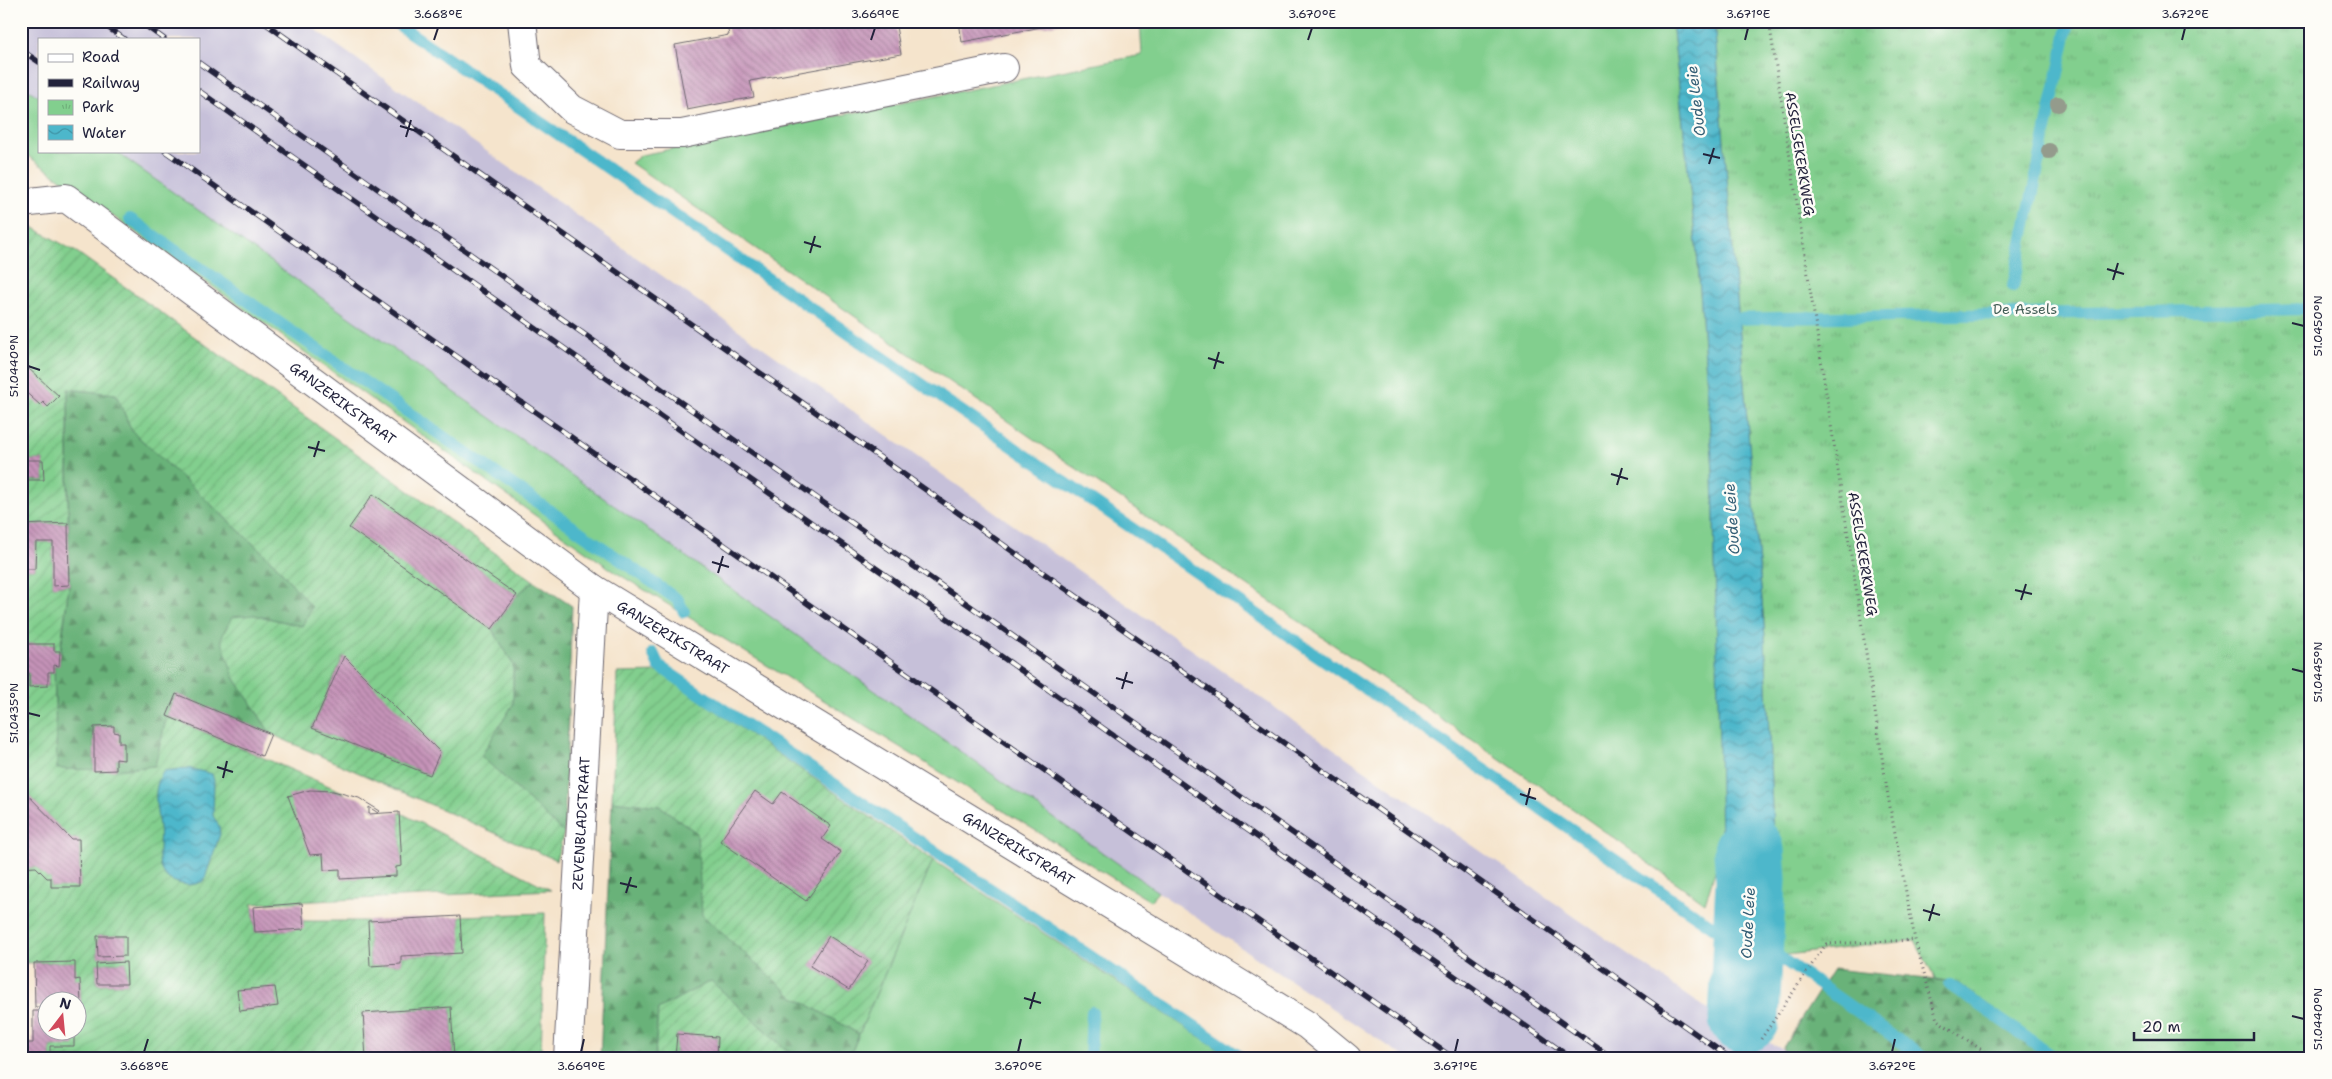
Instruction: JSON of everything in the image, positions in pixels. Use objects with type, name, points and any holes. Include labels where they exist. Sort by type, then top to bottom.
[{"type":"street","points":[[522,21],[527,66],[572,109],[620,134],[682,134],[1004,68]]},
{"type":"street","name":"GANZERIKSTRAAT","points":[[21,203],[66,198],[594,590],[1307,1026],[1347,1058]]},
{"type":"street","name":"ZEVENBLADSTRAAT","points":[[568,1058],[594,590]]},
{"type":"path","name":"ASSELSEKERKWEG","points":[[1769,21],[1888,796],[1915,940],[1937,1020],[1994,1058]]},
{"type":"path","points":[[1762,1039],[1826,944],[1915,940]]},
{"type":"shaded area","points":[[21,21],[303,21],[1019,529],[1724,1021],[1782,1049],[1795,1058],[1406,1058],[1158,892],[144,172],[65,152],[200,152],[200,38],[38,38],[38,96],[21,85]]},
{"type":"green space","points":[[1140,21],[1672,21],[1698,263],[1713,470],[1722,849],[1705,903],[1573,809],[631,163],[641,155],[1142,55]]},
{"type":"green space","name":"De Assels","points":[[1714,21],[2311,21],[2311,1058],[2064,1058],[1956,982],[1935,979],[1915,940],[1778,956],[1765,637]]},
{"type":"green space","points":[[21,85],[38,96],[38,152],[116,152],[1158,892],[1150,901],[612,570],[21,151]]},
{"type":"green space","points":[[34,228],[78,253],[534,581],[517,595],[373,494],[349,527],[492,629],[513,664],[513,704],[481,756],[564,833],[556,860],[271,734],[234,677],[221,639],[232,617],[254,615],[302,626],[312,607],[274,563],[132,431],[116,394],[68,389],[68,523],[21,525],[21,481],[44,480],[43,460],[21,460],[21,229]],"holes":[[[343,657],[440,752],[430,775],[312,728]]]},
{"type":"green space","points":[[68,389],[116,394],[132,431],[274,563],[313,607],[302,626],[254,615],[234,677],[271,734],[176,694],[167,716],[155,766],[116,770],[116,759],[123,760],[119,733],[114,732],[113,726],[94,727],[94,771],[57,769],[54,665],[59,665],[69,585]]},
{"type":"green space","points":[[36,542],[53,542],[53,586],[69,585],[60,651],[54,651],[54,644],[21,644],[21,569],[35,569]]},
{"type":"green space","points":[[534,581],[572,606],[564,833],[481,756],[513,704],[513,664],[492,629],[517,595]]},
{"type":"green space","points":[[48,672],[54,672],[57,769],[116,770],[155,766],[167,716],[345,793],[310,790],[323,854],[324,870],[340,869],[340,879],[396,876],[396,867],[402,866],[399,812],[551,890],[251,904],[253,907],[255,932],[303,929],[303,921],[368,921],[370,966],[401,964],[401,956],[461,953],[460,916],[545,913],[541,1058],[454,1058],[451,1007],[363,1013],[366,1058],[50,1058],[50,1046],[74,1046],[74,1042],[88,1042],[88,992],[80,992],[80,980],[75,980],[74,962],[21,963],[21,868],[36,867],[47,878],[51,878],[51,887],[80,886],[79,839],[71,839],[21,788],[21,673],[29,673],[29,687],[48,686]],"holes":[[[97,936],[126,936],[126,956],[98,957]],[[126,962],[127,984],[97,984],[96,964]],[[275,987],[278,1006],[240,1011],[237,990]]]},
{"type":"green space","points":[[659,672],[933,860],[859,1034],[791,995],[702,915],[697,833],[660,806],[612,801],[617,673]],"holes":[[[829,936],[868,961],[849,990],[810,966]]]},
{"type":"green space","points":[[612,801],[660,806],[698,833],[701,872],[791,995],[859,1034],[849,1058],[795,1058],[711,981],[658,1009],[655,1058],[600,1058]]},
{"type":"green space","points":[[933,860],[1232,1058],[849,1058]]},
{"type":"green space","points":[[1833,969],[1956,982],[2064,1058],[1795,1058],[1782,1049]]},
{"type":"green space","points":[[711,981],[795,1058],[717,1058],[718,1037],[677,1034],[675,1058],[655,1058],[658,1009]]},
{"type":"water","points":[[1672,21],[1714,21],[1765,637],[1778,956],[1781,974],[1723,934],[1713,470],[1698,263]]},
{"type":"water","points":[[188,768],[212,774],[214,781],[213,816],[219,826],[220,834],[204,881],[188,885],[169,879],[160,868],[160,835],[156,791],[157,784],[164,771]]},
{"type":"building","points":[[726,21],[895,21],[901,54],[750,81],[754,97],[687,110],[675,45],[729,35]]},
{"type":"building","points":[[959,21],[1068,21],[1068,22],[962,42]]},
{"type":"building","points":[[28,368],[59,396],[48,407],[43,402],[40,405],[21,388],[21,376]]},
{"type":"building","points":[[21,460],[43,460],[44,480],[21,480]]},
{"type":"building","points":[[373,494],[517,595],[492,629],[349,528]]},
{"type":"building","points":[[68,523],[69,585],[53,586],[53,542],[36,542],[35,569],[21,569],[21,525]]},
{"type":"building","points":[[21,644],[54,644],[54,651],[60,651],[59,666],[54,665],[54,672],[48,672],[48,686],[29,687],[29,673],[21,673]]},
{"type":"building","points":[[344,656],[440,752],[430,775],[312,728]]},
{"type":"building","points":[[176,694],[271,734],[262,756],[167,716]]},
{"type":"building","points":[[114,726],[114,732],[119,733],[119,743],[124,743],[124,760],[116,759],[116,770],[94,771],[94,727]]},
{"type":"building","points":[[21,788],[71,839],[79,839],[80,887],[51,887],[51,878],[47,878],[36,867],[21,868]]},
{"type":"building","points":[[310,790],[333,791],[359,798],[380,811],[378,813],[369,807],[369,814],[399,812],[402,866],[396,867],[396,876],[340,879],[340,869],[324,870],[323,854],[310,855],[288,796]]},
{"type":"building","points":[[755,791],[773,804],[782,792],[831,826],[822,839],[841,852],[806,901],[720,841]]},
{"type":"building","points":[[302,903],[304,929],[255,932],[253,907]]},
{"type":"building","points":[[460,916],[462,953],[401,956],[401,964],[370,966],[368,921]]},
{"type":"building","points":[[97,936],[126,936],[126,956],[98,957]]},
{"type":"building","points":[[829,936],[868,961],[849,990],[810,966]]},
{"type":"building","points":[[75,962],[75,980],[80,979],[80,992],[38,992],[38,1007],[35,1007],[34,963]]},
{"type":"building","points":[[126,962],[127,984],[97,984],[96,964]]},
{"type":"building","points":[[275,987],[278,1006],[240,1011],[237,990]]},
{"type":"building","points":[[451,1007],[454,1058],[366,1058],[363,1013]]},
{"type":"building","points":[[33,1011],[38,1011],[38,1042],[74,1042],[74,1046],[50,1046],[50,1058],[21,1058],[21,1043],[33,1043]]},
{"type":"building","points":[[677,1034],[718,1037],[717,1058],[675,1058]]},
{"type":"waterway","points":[[393,21],[1723,934]]},
{"type":"waterway","points":[[2013,286],[2069,21]]},
{"type":"waterway","points":[[130,219],[678,600],[684,612]]},
{"type":"waterway","points":[[1723,319],[2311,309]]},
{"type":"waterway","points":[[653,653],[659,666],[1242,1058]]},
{"type":"waterway","name":"Oude Leie","points":[[1744,1018],[1751,880],[1749,851]]},
{"type":"waterway","points":[[1778,956],[1924,1058]]},
{"type":"waterway","points":[[1950,985],[2056,1058]]},
{"type":"waterway","points":[[1090,1058],[1092,1012]]},
{"type":"railway","points":[[99,21],[123,38]]},
{"type":"railway","points":[[139,21],[163,38]]},
{"type":"railway","points":[[262,21],[1730,1058]]},
{"type":"railway","points":[[21,50],[38,61]]},
{"type":"railway","points":[[200,64],[1612,1058]]},
{"type":"railway","points":[[200,92],[1571,1058]]},
{"type":"railway","points":[[166,152],[1453,1058]]}]
